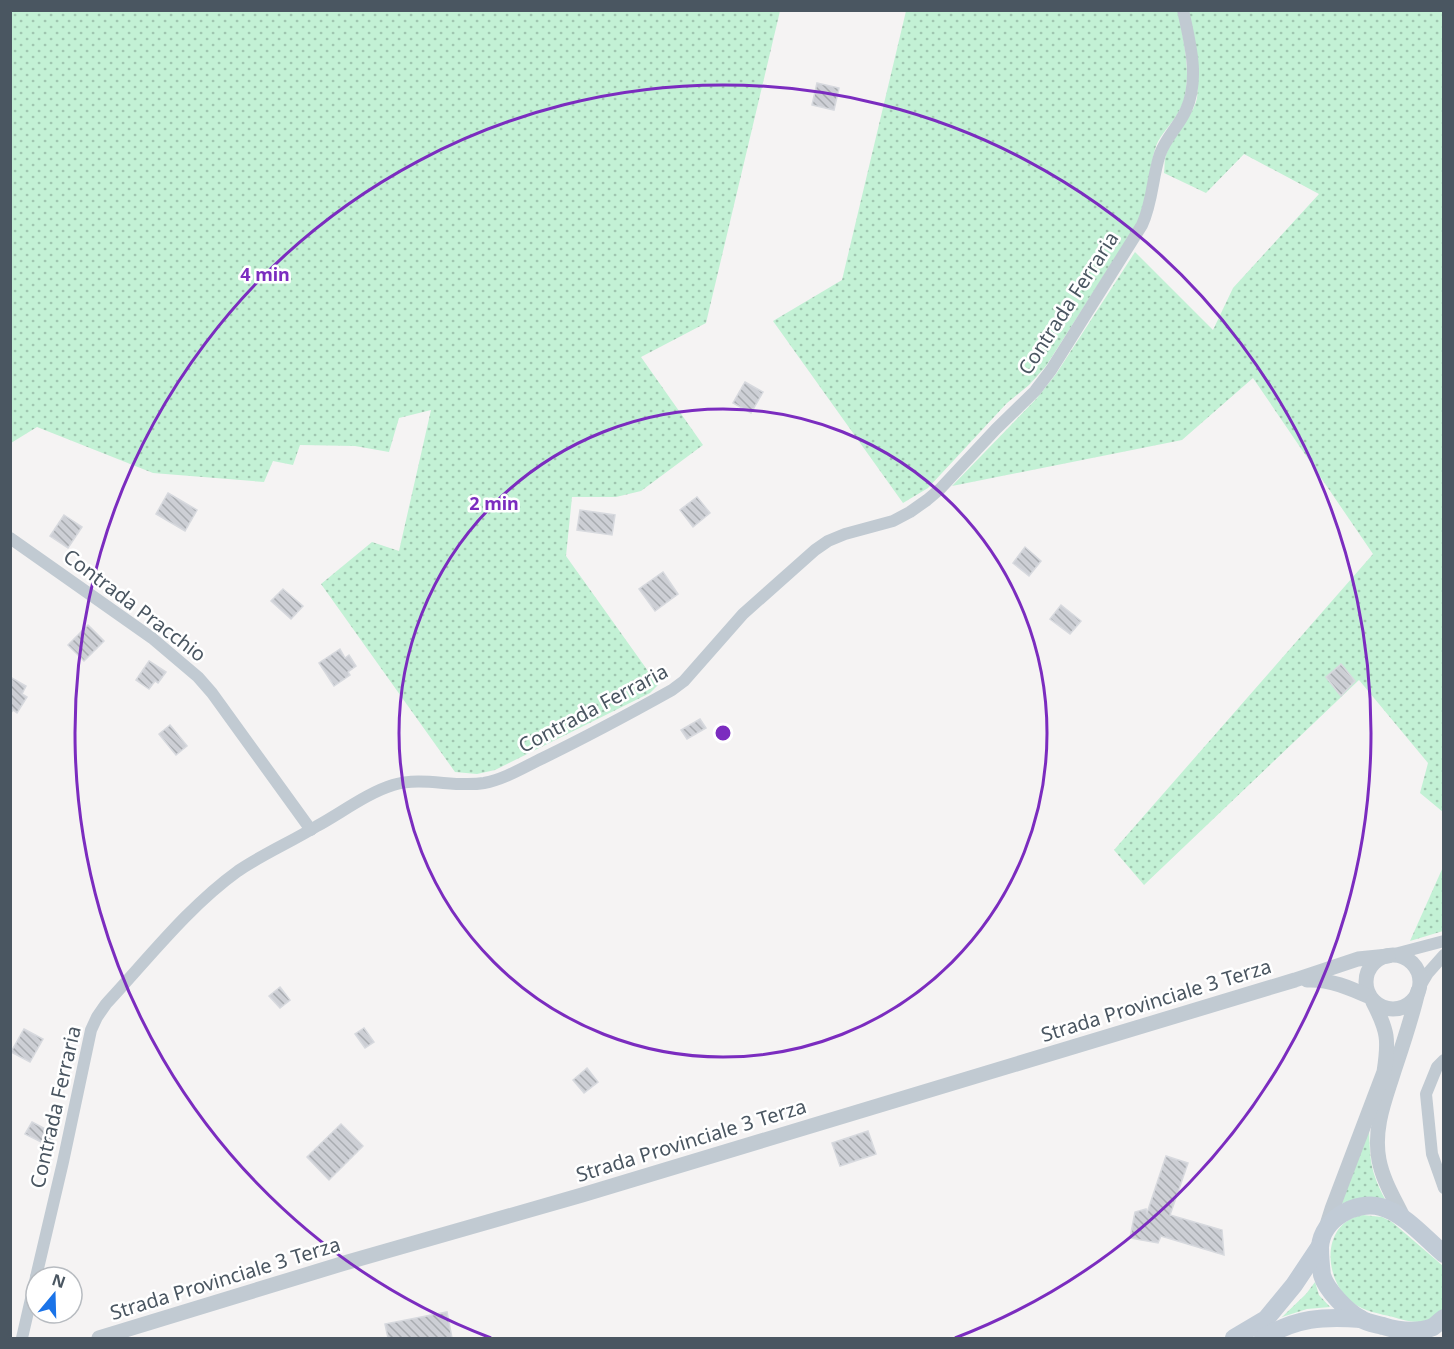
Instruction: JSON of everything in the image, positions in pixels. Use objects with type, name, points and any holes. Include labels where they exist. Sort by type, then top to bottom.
[{"type":"main road","points":[[1234,1338],[1266,1319],[1294,1285],[1334,1221],[1347,1210],[1366,1205],[1383,1207],[1404,1219],[1443,1254]]},
{"type":"main road","points":[[1322,1239],[1323,1276],[1335,1297],[1361,1319]]},
{"type":"main road","points":[[1263,1338],[1300,1321],[1339,1317],[1361,1319],[1390,1328],[1436,1336],[1443,1335]]},
{"type":"main road","points":[[1412,1331],[1434,1327],[1443,1318]]},
{"type":"street","name":"Contrada Ferraria","points":[[39,1265],[74,1115],[87,1046],[97,1017],[106,1004],[182,921],[217,888],[264,854],[376,792],[395,784],[432,781],[470,785],[486,783],[585,737],[672,690],[684,681],[743,614],[828,541],[893,521],[910,512],[940,489],[1035,391],[1142,225],[1149,210],[1163,145],[1185,112],[1193,84],[1192,55],[1183,10]]},
{"type":"street","name":"Contrada Pracchio","points":[[10,538],[152,638],[198,676],[311,830]]},
{"type":"street","points":[[1322,1239],[1384,1072],[1387,1035],[1382,1018],[1366,988],[1366,977],[1370,967],[1378,960],[1389,956],[1443,941]]},
{"type":"street","points":[[1295,980],[1316,979],[1336,983],[1372,999],[1381,1007],[1399,1009],[1414,999],[1428,973],[1443,955]]},
{"type":"street","points":[[1389,956],[1400,956],[1408,960],[1419,975],[1419,990],[1379,1118],[1376,1139],[1384,1179],[1404,1219]]},
{"type":"street","name":"Strada Provinciale 3 Terza","points":[[99,1338],[348,1262],[582,1195],[1358,959],[1389,956]]},
{"type":"street","points":[[1443,1060],[1437,1067],[1426,1094],[1432,1154],[1443,1188]]},
{"type":"green space","points":[[11,10],[780,11],[706,323],[641,357],[703,445],[641,491],[616,497],[572,497],[566,556],[658,685],[650,693],[495,770],[477,774],[455,772],[321,584],[372,542],[399,551],[431,410],[399,418],[389,452],[355,446],[300,445],[293,465],[273,461],[264,482],[153,473],[37,427],[11,443]]},
{"type":"green space","points":[[906,11],[1178,11],[1187,75],[1184,100],[1174,120],[1156,146],[1138,222],[1046,366],[1029,385],[1007,403],[928,488],[903,503],[773,321],[842,280]]},
{"type":"green space","points":[[1186,11],[1443,11],[1443,812],[1420,793],[1428,763],[1359,680],[1144,885],[1114,850],[1373,554],[1253,378],[1182,440],[952,486],[1037,398],[1056,374],[1135,252],[1213,330],[1233,288],[1319,194],[1244,154],[1206,193],[1164,173],[1165,157],[1169,148],[1196,102],[1196,71]]},
{"type":"green space","points":[[1443,867],[1443,931],[1410,941]]},
{"type":"green space","points":[[1369,1128],[1372,1165],[1385,1199],[1362,1199],[1340,1204]]},
{"type":"green space","points":[[1363,1215],[1382,1217],[1392,1222],[1443,1266],[1443,1309],[1437,1314],[1420,1322],[1408,1321],[1362,1308],[1343,1293],[1332,1267],[1333,1240],[1339,1229],[1349,1220]]},
{"type":"green space","points":[[1315,1282],[1319,1295],[1330,1307],[1307,1309],[1282,1317],[1306,1294]]},
{"type":"building","points":[[817,83],[839,88],[834,110],[812,105]]},
{"type":"building","points":[[745,382],[763,392],[751,413],[733,403]]},
{"type":"building","points":[[168,493],[197,510],[185,531],[156,514]]},
{"type":"building","points":[[697,497],[710,513],[693,527],[680,510]]},
{"type":"building","points":[[580,510],[615,515],[612,535],[577,530]]},
{"type":"building","points":[[64,515],[82,527],[68,548],[50,536]]},
{"type":"building","points":[[1025,547],[1041,561],[1029,576],[1013,563]]},
{"type":"building","points":[[663,572],[678,594],[655,611],[639,589]]},
{"type":"building","points":[[283,589],[303,606],[291,619],[271,601]]},
{"type":"building","points":[[1061,605],[1081,621],[1070,634],[1050,619]]},
{"type":"building","points":[[88,625],[104,641],[84,661],[68,645]]},
{"type":"building","points":[[340,649],[345,658],[349,655],[356,666],[348,672],[350,675],[334,686],[319,663]]},
{"type":"building","points":[[149,661],[166,672],[158,683],[155,681],[149,689],[136,680]]},
{"type":"building","points":[[1341,664],[1355,681],[1341,696],[1326,677]]},
{"type":"building","points":[[10,677],[26,686],[22,694],[27,697],[17,713],[13,710],[10,714]]},
{"type":"building","points":[[700,719],[706,728],[687,739],[681,730]]},
{"type":"building","points":[[170,725],[187,746],[176,755],[159,734]]},
{"type":"building","points":[[280,987],[290,1000],[280,1008],[269,996]]},
{"type":"building","points":[[364,1028],[374,1042],[365,1048],[355,1034]]},
{"type":"building","points":[[24,1029],[43,1039],[30,1062],[11,1052]]},
{"type":"building","points":[[587,1068],[598,1082],[584,1093],[573,1080]]},
{"type":"building","points":[[32,1122],[55,1134],[49,1146],[25,1134]]},
{"type":"building","points":[[341,1124],[363,1146],[329,1180],[307,1157]]},
{"type":"building","points":[[868,1131],[876,1154],[840,1166],[832,1143]]},
{"type":"building","points":[[1166,1156],[1188,1163],[1170,1215],[1222,1230],[1224,1255],[1161,1236],[1158,1243],[1130,1238],[1135,1212],[1146,1209],[1147,1213]]},
{"type":"building","points":[[447,1312],[452,1338],[388,1338],[385,1324]]}]
